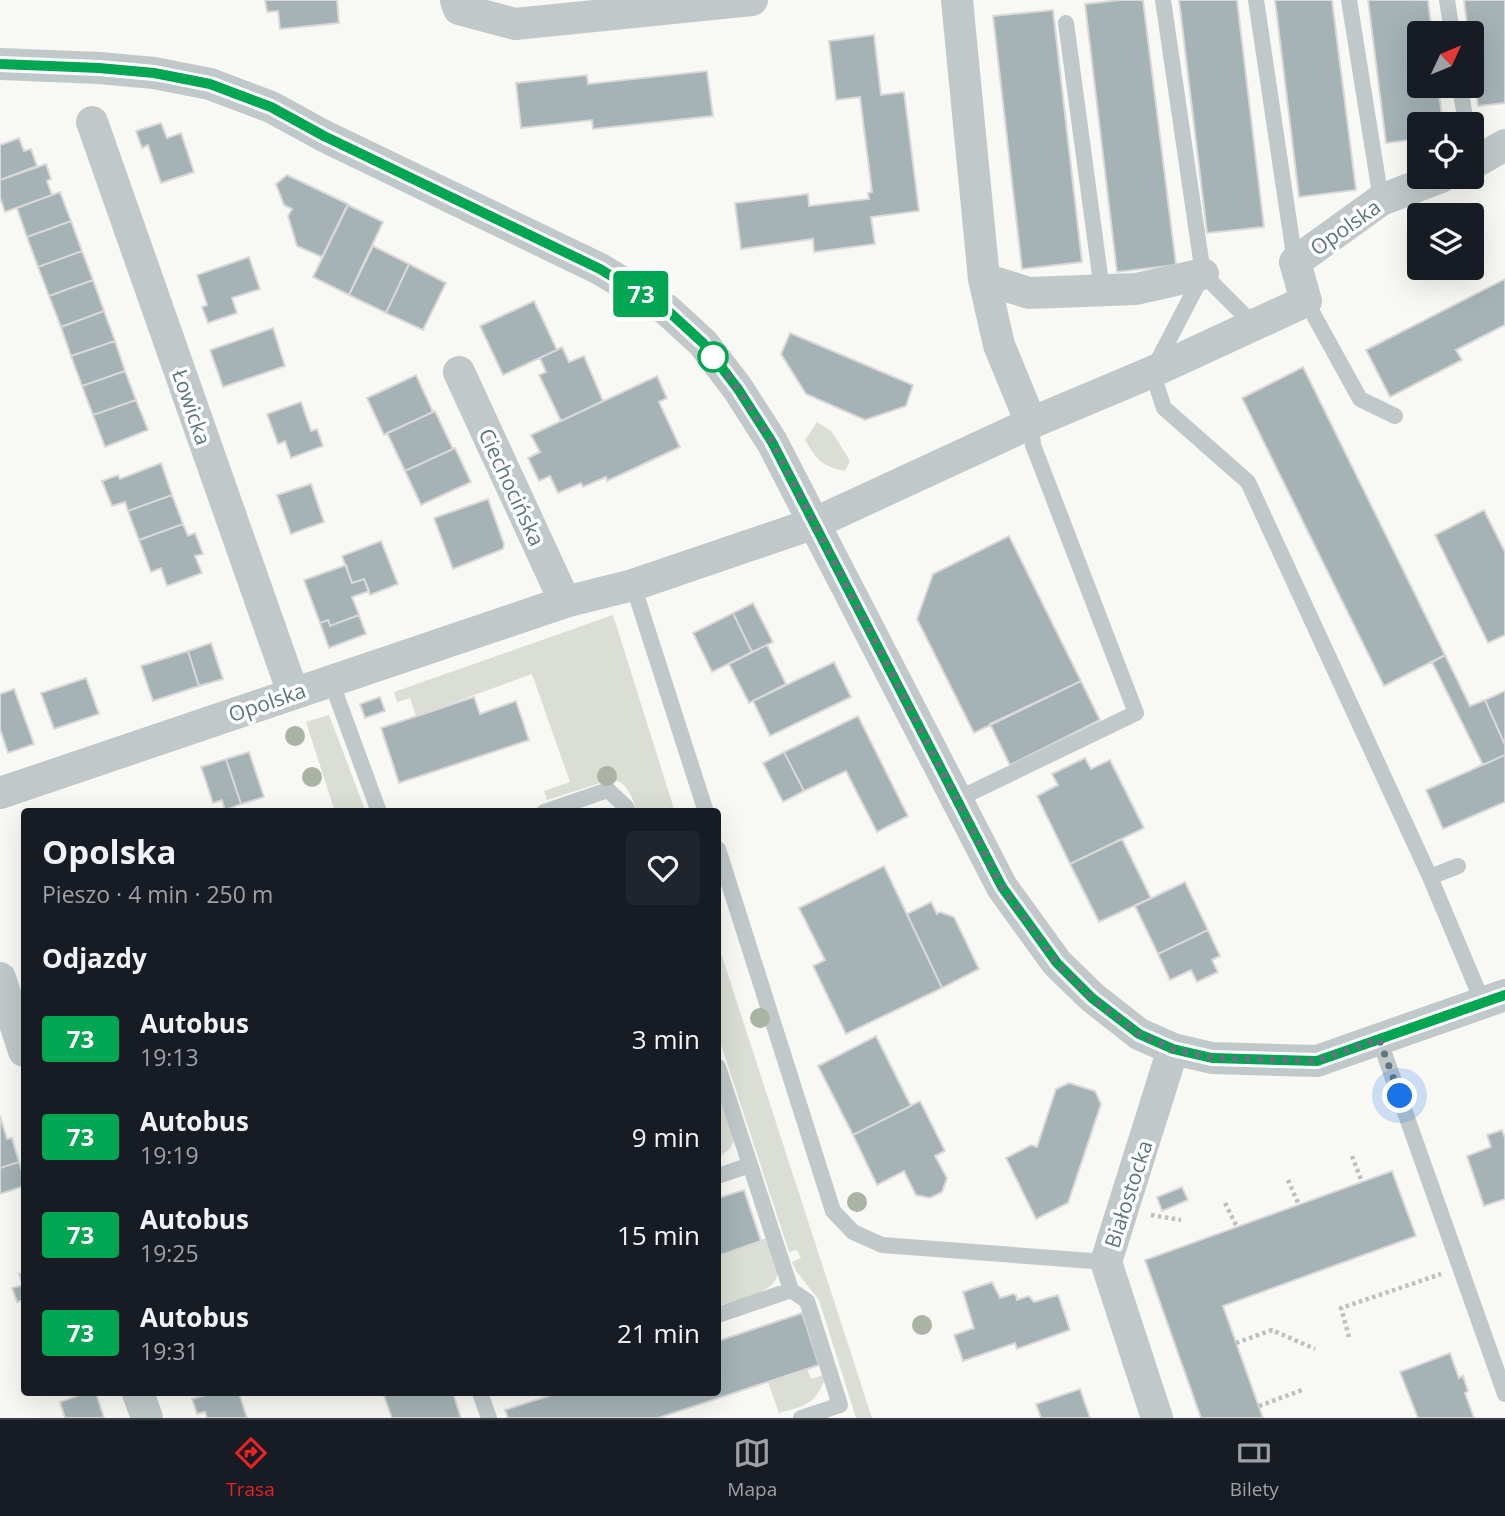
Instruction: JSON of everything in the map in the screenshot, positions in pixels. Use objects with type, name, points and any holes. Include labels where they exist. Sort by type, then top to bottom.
[{"type":"street","points":[[456,0],[459,9],[515,24],[752,0]]},
{"type":"street","points":[[957,0],[985,279],[999,345],[1031,423],[1152,372],[1306,301]]},
{"type":"street","points":[[0,64],[154,73],[210,84],[271,107],[324,136],[600,269],[667,310],[703,343],[738,389],[772,442],[1002,887],[1057,963],[1092,998],[1139,1034],[1173,1049],[1212,1058],[1317,1061],[1494,999]]},
{"type":"street","name":"Łowicka","points":[[92,122],[293,693]]},
{"type":"street","points":[[1484,157],[1505,145]]},
{"type":"street","name":"Opolska","points":[[1306,301],[1295,262],[1381,200],[1410,189]]},
{"type":"street","points":[[985,279],[1029,293],[1136,289],[1203,274]]},
{"type":"street","name":"Ciechocińska","points":[[459,372],[565,602]]},
{"type":"street","name":"Opolska","points":[[0,793],[565,602],[633,585],[815,523],[1031,423]]},
{"type":"street","points":[[0,978],[21,1042]]},
{"type":"street","name":"Białostocka","points":[[1157,1418],[1106,1262],[1173,1049]]},
{"type":"street","points":[[139,1396],[147,1418]]},
{"type":"lane","points":[[1163,0],[1203,274],[1152,372],[1164,408],[1248,482],[1430,877],[1494,999]]},
{"type":"lane","points":[[1256,0],[1295,262]]},
{"type":"lane","points":[[1349,0],[1381,200]]},
{"type":"lane","points":[[1447,0],[1450,21]]},
{"type":"lane","points":[[1066,23],[1102,290]]},
{"type":"lane","points":[[1203,274],[1254,325]]},
{"type":"lane","points":[[1306,301],[1360,399],[1395,416]]},
{"type":"lane","points":[[958,799],[1136,713],[1033,445],[1031,423]]},
{"type":"lane","points":[[633,585],[705,808]]},
{"type":"lane","points":[[331,681],[378,808]]},
{"type":"lane","points":[[556,808],[608,790],[626,808]]},
{"type":"lane","points":[[721,858],[833,1211],[853,1232],[881,1245],[1106,1262]]},
{"type":"lane","points":[[1430,877],[1458,866]]},
{"type":"lane","points":[[1379,1039],[1505,1394]]},
{"type":"lane","points":[[721,1076],[791,1290],[807,1301],[840,1405],[801,1418]]},
{"type":"lane","points":[[721,1175],[750,1165]]},
{"type":"lane","points":[[721,1314],[791,1290]]},
{"type":"lane","points":[[484,1396],[489,1418]]},
{"type":"path","points":[[1352,1156],[1362,1182]]},
{"type":"path","points":[[1288,1180],[1298,1205]]},
{"type":"path","points":[[1225,1203],[1237,1227]]},
{"type":"path","points":[[1147,1214],[1181,1220]]},
{"type":"path","points":[[1349,1337],[1341,1308],[1460,1268]]},
{"type":"path","points":[[1236,1343],[1272,1330],[1315,1349]]},
{"type":"path","points":[[1259,1406],[1302,1390]]},
{"type":"shaded area","points":[[817,422],[832,432],[850,461],[845,471],[820,461],[805,440]]},
{"type":"shaded area","points":[[613,615],[674,808],[635,808],[626,788],[613,779],[547,800],[544,791],[570,782],[532,674],[416,716],[410,698],[397,702],[394,692]]},
{"type":"shaded area","points":[[329,715],[364,808],[334,808],[306,722]]},
{"type":"shaded area","points":[[721,953],[872,1418],[856,1418],[819,1300],[792,1262],[801,1258],[797,1250],[789,1252],[721,1044]]},
{"type":"shaded area","points":[[721,1094],[736,1137],[721,1156]]},
{"type":"shaded area","points":[[769,1237],[778,1266],[776,1278],[763,1291],[721,1305],[721,1255]]},
{"type":"shaded area","points":[[807,1369],[811,1379],[827,1374],[819,1392],[810,1402],[779,1413],[768,1382]]},
{"type":"building","points":[[265,0],[337,0],[339,23],[280,29],[278,11],[267,12]]},
{"type":"building","points":[[1143,0],[1176,265],[1117,272],[1085,4]]},
{"type":"building","points":[[1179,0],[1237,0],[1264,227],[1207,233]]},
{"type":"building","points":[[1275,0],[1332,0],[1356,190],[1299,197]]},
{"type":"building","points":[[1368,0],[1428,0],[1431,21],[1407,21],[1407,98],[1440,98],[1441,112],[1407,112],[1407,140],[1386,143]]},
{"type":"building","points":[[1464,0],[1505,0],[1505,103],[1478,106],[1477,98],[1484,98],[1484,21],[1467,21]]},
{"type":"building","points":[[1053,10],[1082,262],[1022,269],[993,16]]},
{"type":"building","points":[[874,35],[881,95],[904,92],[919,211],[871,217],[875,244],[814,252],[813,239],[741,249],[735,203],[808,194],[809,206],[869,199],[868,193],[872,192],[860,97],[836,100],[829,41]]},
{"type":"building","points":[[707,71],[713,116],[593,129],[592,120],[521,128],[516,83],[587,75],[588,84]]},
{"type":"building","points":[[161,123],[167,138],[181,133],[194,172],[161,183],[148,145],[142,148],[136,131]]},
{"type":"building","points":[[19,138],[24,151],[31,149],[37,166],[0,180],[0,145]]},
{"type":"building","points":[[46,164],[51,179],[47,181],[52,195],[5,212],[0,197],[0,180]]},
{"type":"building","points":[[287,175],[348,204],[322,257],[297,246],[288,216],[292,209],[284,205],[276,184]]},
{"type":"building","points":[[60,192],[71,221],[27,237],[17,208]]},
{"type":"building","points":[[348,205],[383,222],[349,295],[313,277]]},
{"type":"building","points":[[71,221],[82,251],[38,267],[27,237]]},
{"type":"building","points":[[373,246],[409,264],[386,313],[349,295]]},
{"type":"building","points":[[82,251],[93,280],[49,296],[38,267]]},
{"type":"building","points":[[249,257],[260,289],[232,298],[237,313],[208,323],[202,307],[207,305],[197,275]]},
{"type":"building","points":[[409,264],[446,283],[423,330],[386,313]]},
{"type":"building","points":[[1505,279],[1505,325],[1456,350],[1462,360],[1390,397],[1366,350]]},
{"type":"building","points":[[93,280],[104,311],[61,327],[49,296]]},
{"type":"building","points":[[534,301],[557,350],[503,375],[480,326]]},
{"type":"building","points":[[104,311],[115,341],[71,356],[61,327]]},
{"type":"building","points":[[273,328],[285,366],[223,387],[210,350]]},
{"type":"building","points":[[790,333],[913,385],[906,406],[865,420],[806,394],[781,354]]},
{"type":"building","points":[[115,341],[125,371],[82,386],[71,356]]},
{"type":"building","points":[[562,347],[569,362],[584,356],[603,401],[561,421],[539,375],[546,372],[540,358]]},
{"type":"building","points":[[1303,367],[1445,655],[1384,686],[1242,398]]},
{"type":"building","points":[[125,371],[136,400],[93,415],[82,386]]},
{"type":"building","points":[[416,375],[433,412],[384,435],[367,398]]},
{"type":"building","points":[[657,376],[667,398],[659,402],[680,447],[607,481],[606,477],[583,487],[581,483],[558,493],[550,476],[539,481],[528,458],[540,452],[531,435]]},
{"type":"building","points":[[136,400],[148,430],[105,447],[93,415]]},
{"type":"building","points":[[301,402],[311,431],[317,429],[323,446],[291,458],[285,441],[278,444],[267,414]]},
{"type":"building","points":[[435,411],[453,449],[405,471],[387,433]]},
{"type":"building","points":[[455,448],[471,482],[421,505],[405,471]]},
{"type":"building","points":[[161,463],[172,495],[128,511],[125,502],[112,506],[102,481],[118,475],[120,479]]},
{"type":"building","points":[[311,484],[324,522],[291,534],[277,495]]},
{"type":"building","points":[[172,495],[183,524],[139,540],[128,511]]},
{"type":"building","points":[[488,499],[504,544],[503,549],[453,569],[434,518]]},
{"type":"building","points":[[1484,510],[1505,552],[1505,635],[1488,643],[1435,535]]},
{"type":"building","points":[[183,524],[188,536],[195,533],[203,554],[195,556],[202,573],[167,586],[161,568],[151,572],[139,540]]},
{"type":"building","points":[[1009,536],[1081,681],[974,733],[917,619],[933,574]]},
{"type":"building","points":[[381,541],[398,584],[370,595],[364,579],[352,583],[342,556]]},
{"type":"building","points":[[346,565],[352,583],[364,579],[369,591],[352,597],[359,615],[330,626],[328,620],[320,623],[304,580]]},
{"type":"building","points":[[753,603],[773,642],[752,652],[733,613]]},
{"type":"building","points":[[733,613],[752,652],[712,672],[693,633]]},
{"type":"building","points":[[359,615],[366,634],[329,648],[320,623],[328,620],[330,626]]},
{"type":"building","points":[[211,643],[223,679],[199,686],[188,651]]},
{"type":"building","points":[[767,645],[786,684],[749,703],[729,664]]},
{"type":"building","points":[[188,651],[199,686],[153,701],[141,666]]},
{"type":"building","points":[[1445,655],[1470,706],[1485,700],[1505,745],[1505,755],[1483,765],[1432,662]]},
{"type":"building","points":[[834,662],[851,697],[770,736],[753,701]]},
{"type":"building","points":[[86,678],[99,714],[54,729],[41,693]]},
{"type":"building","points":[[1081,681],[1100,720],[1010,765],[990,724]]},
{"type":"building","points":[[14,689],[34,744],[8,753],[0,729],[0,694]]},
{"type":"building","points":[[1505,691],[1505,745],[1485,700]]},
{"type":"building","points":[[380,697],[385,711],[365,718],[360,704]]},
{"type":"building","points":[[474,697],[480,714],[516,701],[529,740],[399,783],[381,728]]},
{"type":"building","points":[[858,716],[908,816],[877,832],[846,771],[804,791],[784,752]]},
{"type":"building","points":[[249,752],[264,797],[241,804],[226,759]]},
{"type":"building","points":[[784,752],[804,791],[783,802],[763,763]]},
{"type":"building","points":[[1505,755],[1505,802],[1443,829],[1426,790]]},
{"type":"building","points":[[1085,758],[1091,769],[1110,760],[1144,828],[1070,864],[1037,796],[1058,785],[1052,774]]},
{"type":"building","points":[[226,759],[241,804],[224,808],[222,800],[213,803],[201,767]]},
{"type":"building","points":[[1122,839],[1151,898],[1099,922],[1070,864]]},
{"type":"building","points":[[884,866],[942,988],[846,1034],[813,966],[825,960],[799,908]]},
{"type":"building","points":[[1185,882],[1208,930],[1158,954],[1135,906]]},
{"type":"building","points":[[931,902],[937,914],[940,912],[954,917],[979,969],[942,988],[907,914]]},
{"type":"building","points":[[1208,930],[1220,956],[1212,960],[1218,972],[1197,982],[1191,970],[1170,980],[1158,954]]},
{"type":"building","points":[[876,1036],[911,1106],[853,1135],[818,1066]]},
{"type":"building","points":[[1069,1083],[1095,1091],[1101,1104],[1068,1203],[1036,1219],[1006,1158],[1031,1145],[1037,1147],[1056,1089]]},
{"type":"building","points":[[920,1101],[945,1151],[935,1156],[947,1178],[942,1192],[930,1198],[916,1195],[904,1171],[877,1185],[853,1135]]},
{"type":"building","points":[[0,1116],[7,1139],[12,1138],[19,1162],[0,1168]]},
{"type":"building","points":[[1502,1130],[1505,1138],[1505,1199],[1484,1206],[1467,1156],[1491,1147],[1487,1135]]},
{"type":"building","points":[[19,1162],[21,1187],[0,1194],[0,1168]]},
{"type":"building","points":[[1392,1171],[1416,1236],[1223,1306],[1263,1418],[1201,1418],[1145,1260]]},
{"type":"building","points":[[1182,1187],[1188,1200],[1162,1211],[1157,1197]]},
{"type":"building","points":[[744,1190],[761,1241],[721,1255],[721,1197]]},
{"type":"building","points":[[992,1282],[1000,1298],[1013,1294],[1017,1300],[1029,1296],[1034,1302],[1058,1295],[1070,1330],[1017,1349],[1015,1343],[963,1361],[954,1335],[974,1328],[963,1292]]},
{"type":"building","points":[[21,1286],[21,1301],[17,1302],[12,1288]]},
{"type":"building","points":[[802,1313],[819,1365],[658,1418],[508,1418],[505,1410],[549,1396],[721,1396],[721,1340]]},
{"type":"building","points":[[1450,1353],[1459,1378],[1463,1376],[1468,1391],[1465,1393],[1474,1418],[1418,1418],[1400,1372]]},
{"type":"building","points":[[1080,1389],[1090,1418],[1041,1418],[1036,1404]]},
{"type":"building","points":[[77,1396],[97,1396],[104,1418],[65,1418],[60,1402]]},
{"type":"building","points":[[202,1396],[240,1396],[247,1418],[207,1418],[205,1412],[197,1414],[192,1399]]},
{"type":"building","points":[[384,1396],[454,1396],[461,1418],[392,1418]]},
{"type":"bus line","name":"73","points":[[0,64],[154,73],[210,84],[271,107],[324,136],[600,269],[667,310],[703,343],[738,389],[772,442],[1002,887],[1057,963],[1092,998],[1139,1034],[1173,1049],[1212,1058],[1317,1061],[1505,995]]},
{"type":"route","points":[[713,357],[738,389],[772,442],[1002,887],[1057,963],[1092,998],[1139,1034],[1173,1049],[1212,1058],[1317,1061],[1379,1039],[1400,1096]]}]
